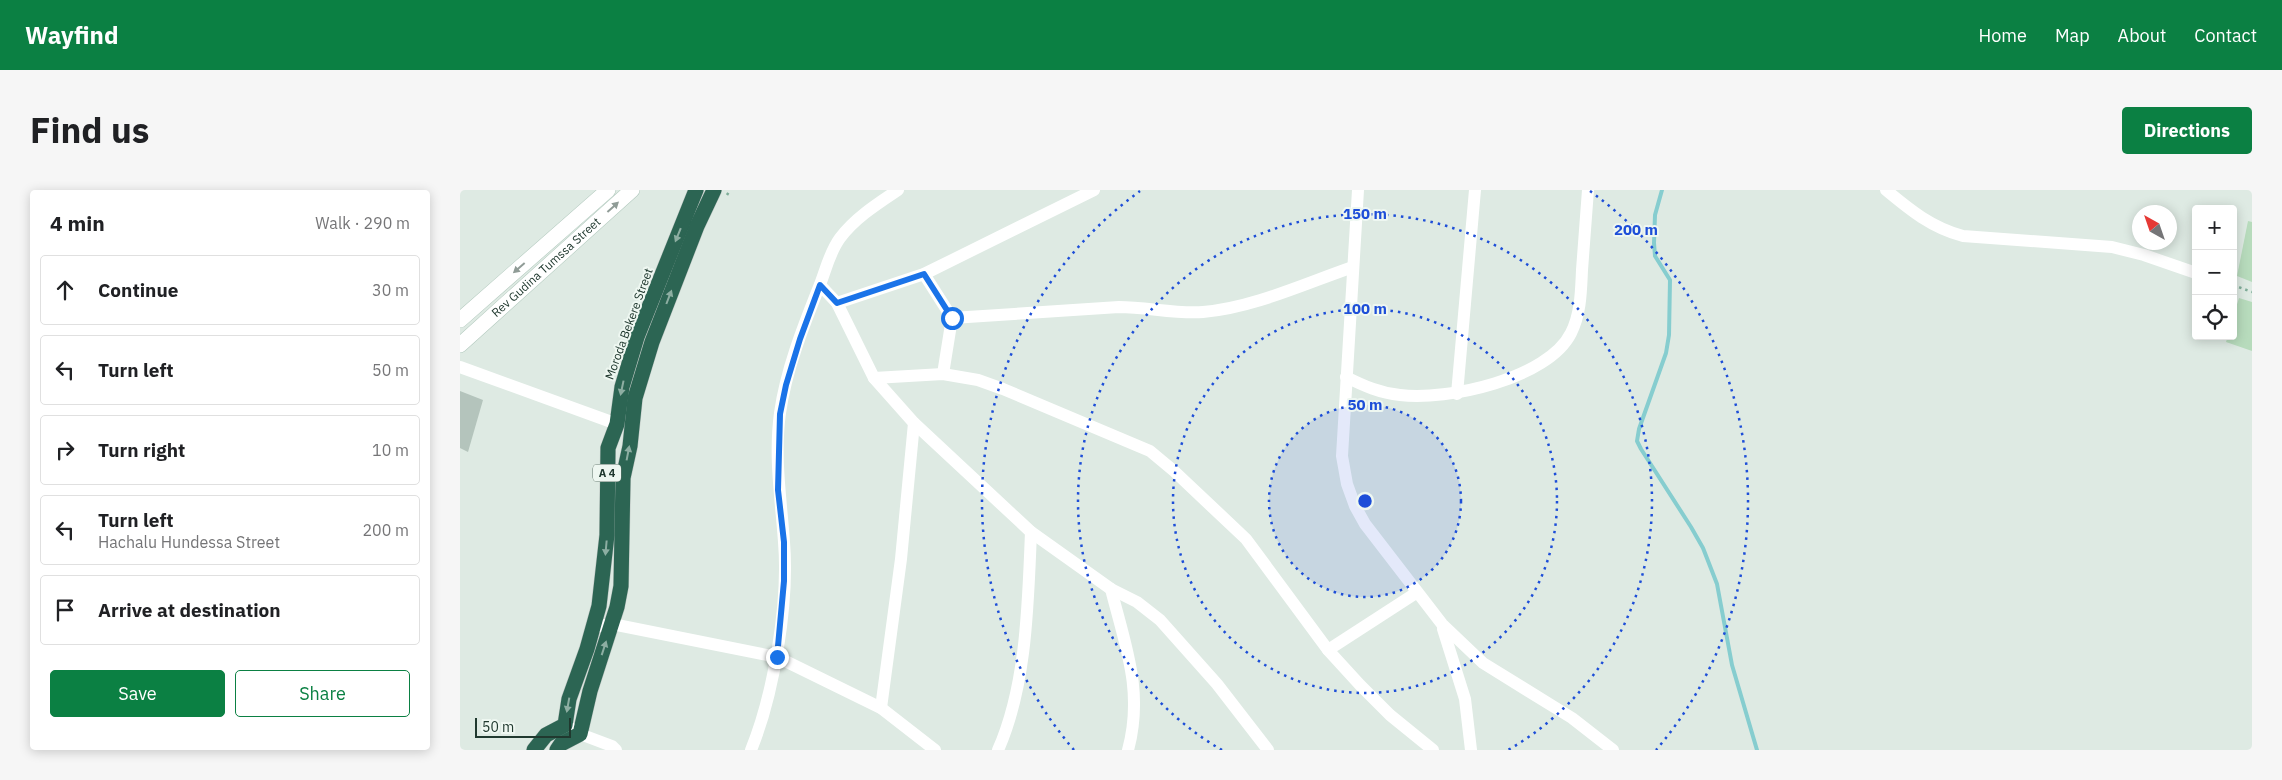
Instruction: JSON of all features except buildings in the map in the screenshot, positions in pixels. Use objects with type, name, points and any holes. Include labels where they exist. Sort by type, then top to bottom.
[{"type":"highway","name":"Moroda Bekere Street","points":[[565,725],[569,699],[595,627],[602,587],[606,544],[608,448],[617,424],[622,387],[631,354],[696,190]]},
{"type":"highway","name":"A 4","points":[[580,734],[590,691],[612,624],[621,586],[623,478],[630,446],[635,398],[652,342],[697,226],[714,190]]},
{"type":"highway","points":[[534,750],[546,735],[565,725]]},
{"type":"highway","points":[[556,750],[561,744],[580,734]]},
{"type":"street","name":"Rev Gudina Tumssa Street","points":[[460,320],[608,190]]},
{"type":"street","name":"Rev Gudina Tumssa Street","points":[[460,345],[632,190]]},
{"type":"street","points":[[751,750],[777,657],[784,572],[784,542],[778,490],[780,414],[786,385],[828,260],[840,238],[859,218],[898,190]]},
{"type":"street","points":[[837,303],[924,274],[1094,190]]},
{"type":"street","points":[[1358,190],[1342,456],[1347,484],[1355,506],[1365,524],[1416,593],[1442,624],[1483,664],[1572,718],[1613,750]]},
{"type":"street","points":[[1457,394],[1474,190]]},
{"type":"street","points":[[1346,377],[1380,392],[1402,396],[1457,394],[1526,371],[1558,351],[1566,342],[1576,322],[1579,309],[1588,190]]},
{"type":"street","points":[[1886,190],[1933,226],[1948,232],[1963,236],[2112,247],[2144,255],[2192,272]]},
{"type":"street","points":[[546,244],[558,257]]},
{"type":"street","points":[[952,318],[1119,307],[1142,307],[1175,312],[1222,310],[1353,267]]},
{"type":"street","points":[[924,274],[952,318],[943,374]]},
{"type":"street","points":[[820,285],[837,303],[874,378],[914,422],[1031,532],[1111,589],[1137,602],[1160,620],[1217,684],[1268,750]]},
{"type":"street","points":[[460,367],[617,424]]},
{"type":"street","points":[[874,378],[943,374],[978,380],[1150,451],[1174,470],[1246,539],[1328,650],[1390,716],[1433,750]]},
{"type":"street","points":[[881,708],[901,559],[914,422]]},
{"type":"street","points":[[998,750],[1008,722],[1026,636],[1031,532]]},
{"type":"street","points":[[1111,589],[1133,672],[1134,710],[1128,750]]},
{"type":"street","points":[[1328,650],[1416,593]]},
{"type":"street","points":[[595,627],[612,624],[777,657],[881,708],[935,750]]},
{"type":"street","points":[[1442,624],[1465,699],[1471,750]]},
{"type":"street","points":[[565,725],[580,734],[612,746],[616,750]]},
{"type":"path","points":[[2237,286],[2252,292]]},
{"type":"green space","points":[[2248,221],[2252,222],[2252,282],[2237,276]]},
{"type":"green space","points":[[2239,298],[2252,302],[2252,351],[2226,342],[2227,340],[2237,340],[2237,304]]},
{"type":"waterway","points":[[1662,190],[1655,215],[1654,243],[1655,256],[1670,280],[1669,335],[1666,353],[1639,429],[1637,441],[1703,548],[1717,584],[1732,665],[1757,750]]},
{"type":"route","points":[[777,657],[784,581],[784,542],[778,490],[780,414],[786,385],[800,339],[809,310],[820,285],[837,303],[924,274],[952,318]]}]
